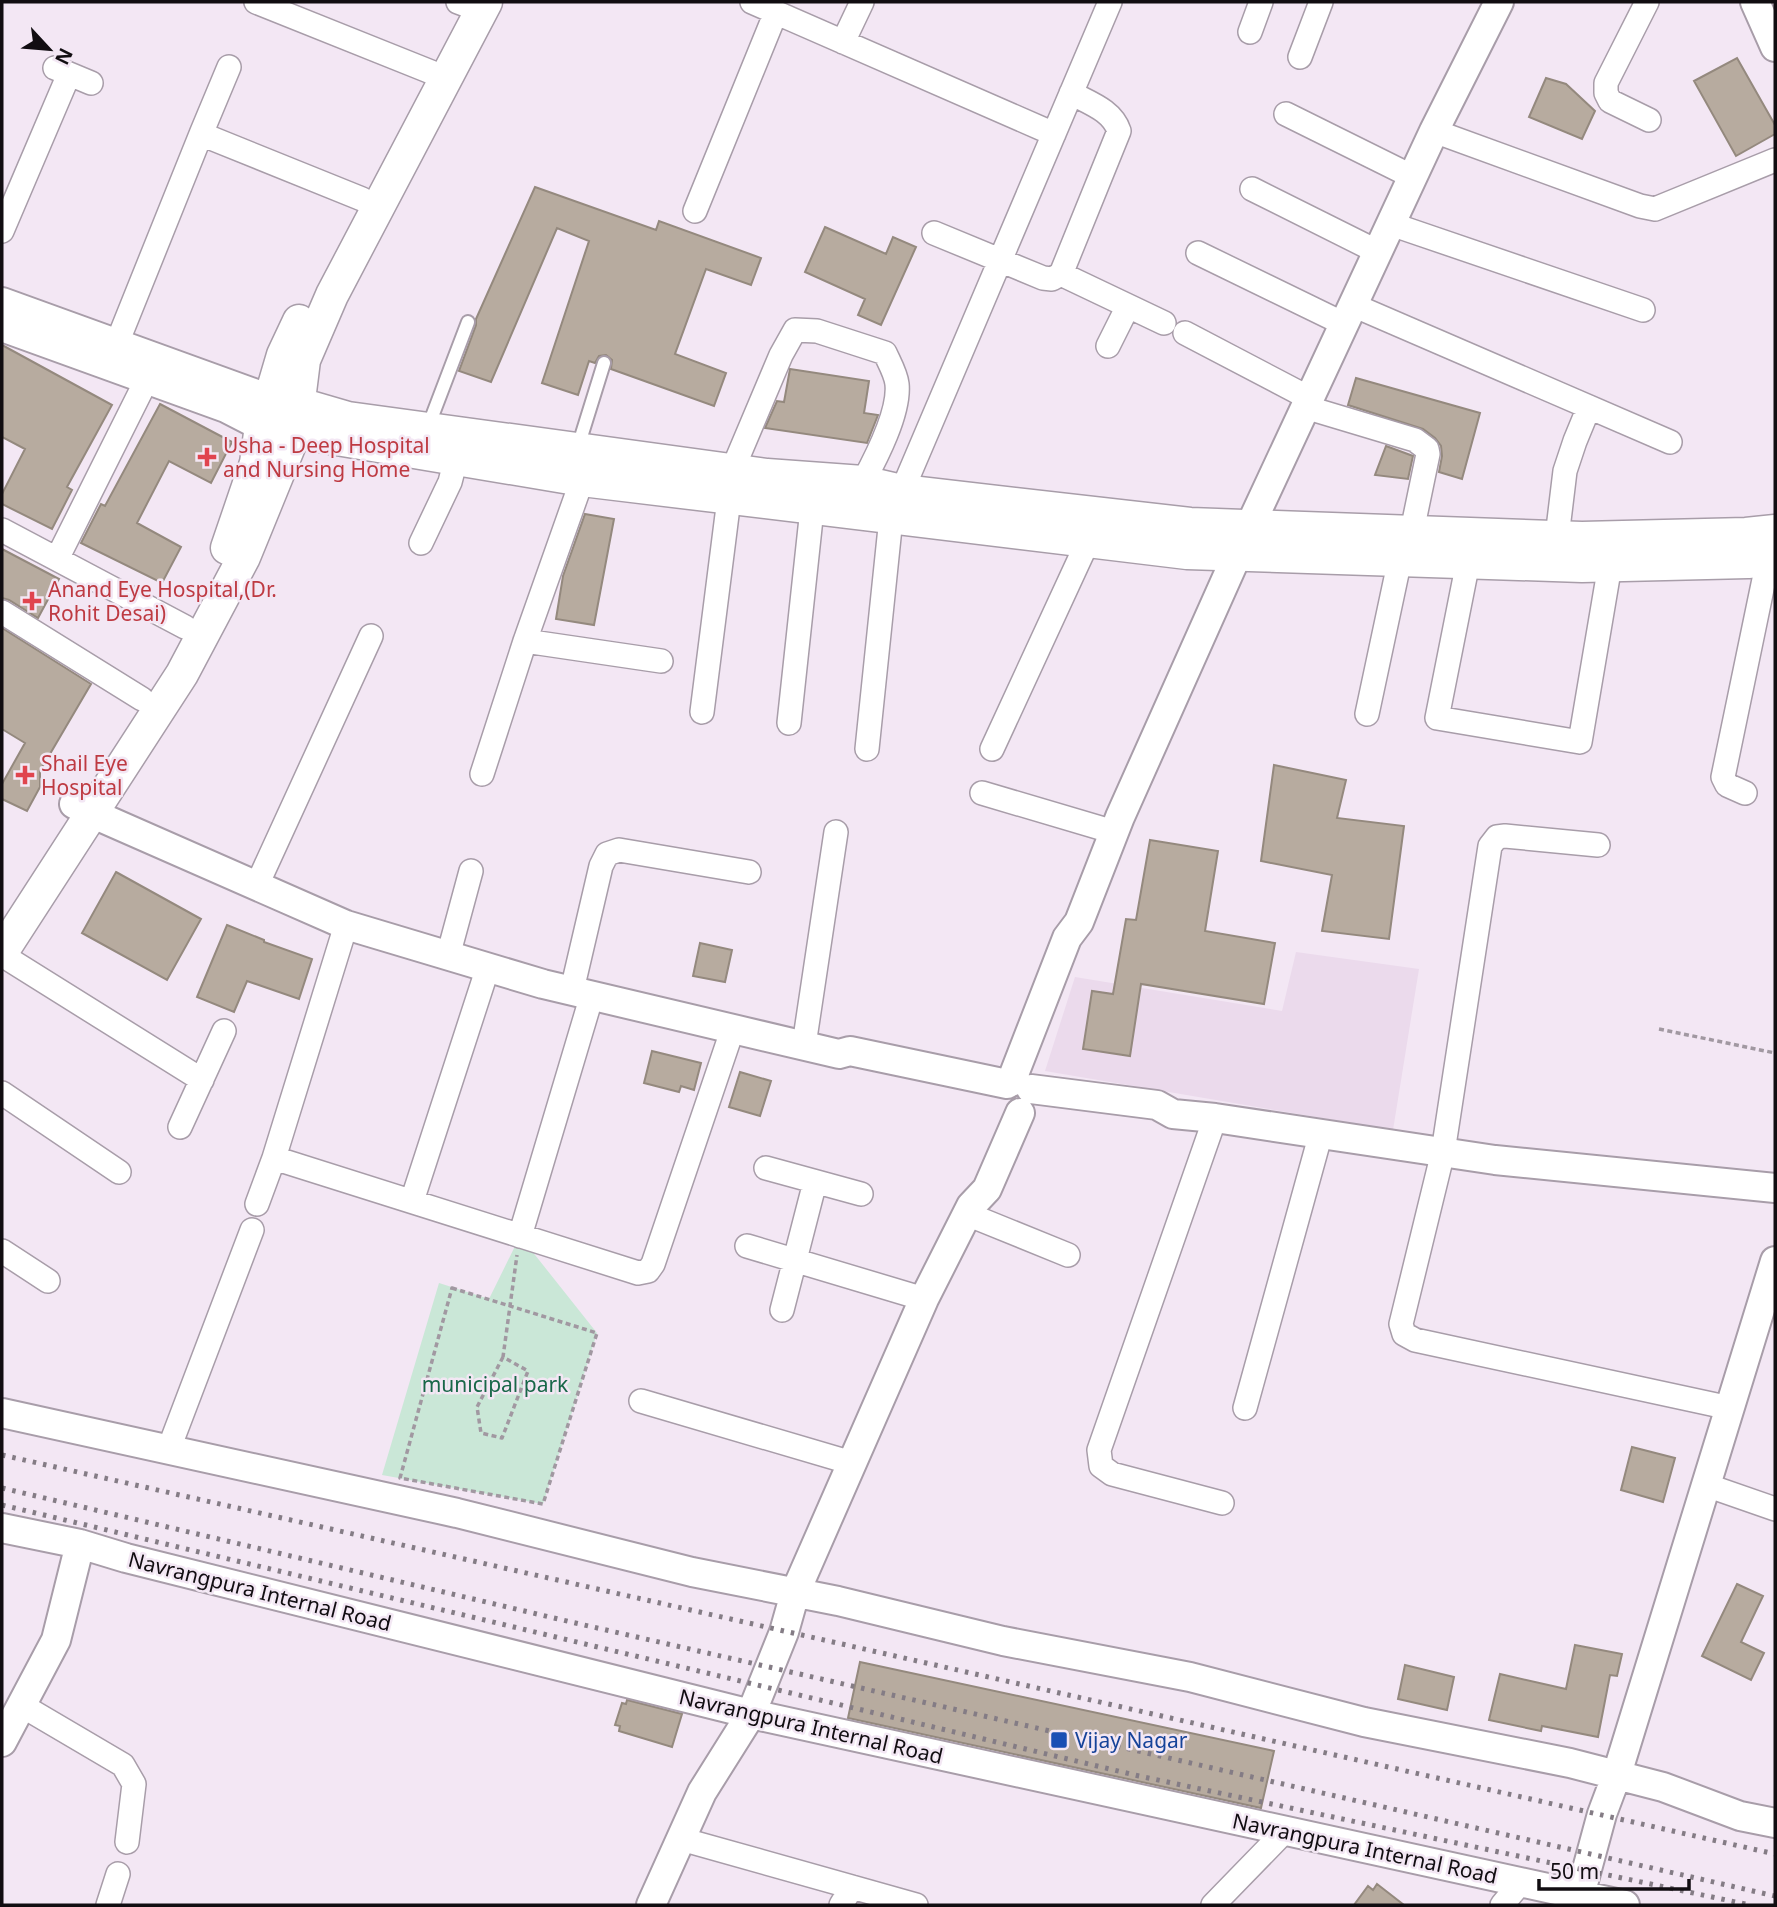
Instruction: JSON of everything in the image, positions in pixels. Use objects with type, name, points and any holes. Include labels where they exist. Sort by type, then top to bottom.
[{"type":"main road","points":[[2,953],[227,548],[256,463],[282,415],[284,355],[314,289],[470,3]]},
{"type":"main road","points":[[2,916],[182,674],[244,557],[282,415],[304,359],[470,3]]},
{"type":"main road","points":[[282,415],[348,418],[427,429],[580,465]]},
{"type":"main road","points":[[282,415],[456,459],[580,465],[731,485],[863,482],[897,504],[1088,541],[1187,553],[1243,540],[1406,545],[1557,537],[1746,534],[1773,550]]},
{"type":"main road","points":[[731,485],[812,509],[897,504],[1190,524],[1243,540]]},
{"type":"main road","points":[[1406,545],[1468,562],[1610,565],[1773,550]]},
{"type":"street","points":[[256,2],[431,72]]},
{"type":"street","points":[[752,2],[1054,134]]},
{"type":"street","points":[[844,42],[862,2]]},
{"type":"street","points":[[867,748],[897,504],[1110,2]]},
{"type":"street","points":[[1250,32],[1261,2]]},
{"type":"street","points":[[1300,57],[1321,2]]},
{"type":"street","points":[[651,1905],[702,1792],[751,1714],[784,1632],[795,1593],[924,1299],[969,1210],[987,1189],[1067,938],[1079,922],[1114,832],[1243,540],[1434,131],[1499,2]]},
{"type":"street","points":[[1647,2],[1606,83],[1606,93],[1610,101],[1649,120]]},
{"type":"street","points":[[1755,2],[1775,47]]},
{"type":"street","points":[[695,211],[776,12]]},
{"type":"street","points":[[117,343],[229,67]]},
{"type":"street","points":[[2,231],[62,71],[91,83]]},
{"type":"street","points":[[934,233],[1043,278],[1052,279],[1061,274],[1119,131],[1116,121],[1108,113],[1071,93]]},
{"type":"street","points":[[1286,114],[1413,177]]},
{"type":"street","points":[[1434,131],[1640,206],[1655,209],[1775,160]]},
{"type":"street","points":[[201,134],[362,199]]},
{"type":"street","points":[[1252,189],[1378,252]]},
{"type":"street","points":[[1391,224],[1643,310]]},
{"type":"street","points":[[1198,253],[1348,315],[1589,407],[1670,442]]},
{"type":"street","points":[[1061,274],[1174,328],[1307,403],[1415,440],[1427,449],[1367,714]]},
{"type":"street","points":[[2,302],[117,343],[282,415]]},
{"type":"street","points":[[1108,346],[1128,306]]},
{"type":"street","points":[[2,327],[226,408],[282,415]]},
{"type":"street","points":[[702,712],[731,485],[781,355],[795,330],[817,331],[885,353],[897,383],[896,401],[881,448],[863,482]]},
{"type":"street","points":[[57,559],[147,379]]},
{"type":"street","points":[[1557,537],[1565,471],[1589,407]]},
{"type":"street","points":[[421,543],[450,482],[456,459]]},
{"type":"street","points":[[482,774],[580,465]]},
{"type":"street","points":[[789,723],[812,509]]},
{"type":"street","points":[[2,530],[185,627]]},
{"type":"street","points":[[992,749],[1088,541]]},
{"type":"street","points":[[1745,793],[1727,785],[1723,777],[1773,550]]},
{"type":"street","points":[[1468,562],[1437,718],[1580,742],[1610,565]]},
{"type":"street","points":[[2,612],[142,699]]},
{"type":"street","points":[[256,887],[371,636]]},
{"type":"street","points":[[525,641],[661,661]]},
{"type":"street","points":[[982,793],[1114,832]]},
{"type":"street","points":[[83,809],[346,925],[582,993],[839,1054],[847,1063],[1154,1123],[1173,1114],[1215,1118],[1495,1160],[1775,1188]]},
{"type":"street","points":[[804,1045],[836,832]]},
{"type":"street","points":[[1598,845],[1505,836],[1497,837],[1490,846],[1443,1152],[1401,1324],[1404,1334],[1415,1340],[1730,1408]]},
{"type":"street","points":[[520,1236],[582,993],[601,866],[607,854],[619,849],[750,872]]},
{"type":"street","points":[[449,956],[471,871]]},
{"type":"street","points":[[257,1204],[274,1158],[346,925]]},
{"type":"street","points":[[2,953],[202,1080]]},
{"type":"street","points":[[412,1201],[488,967]]},
{"type":"street","points":[[274,1158],[638,1273],[648,1271],[653,1264],[733,1028]]},
{"type":"street","points":[[180,1127],[225,1031]]},
{"type":"street","points":[[2,1093],[120,1172]]},
{"type":"street","points":[[1215,1118],[1099,1450],[1101,1466],[1112,1475],[1222,1503]]},
{"type":"street","points":[[1245,1408],[1321,1133]]},
{"type":"street","points":[[766,1168],[861,1194]]},
{"type":"street","points":[[782,1310],[815,1182]]},
{"type":"street","points":[[969,1210],[1068,1255]]},
{"type":"street","points":[[168,1451],[252,1230]]},
{"type":"street","points":[[747,1246],[924,1299]]},
{"type":"street","points":[[2,1251],[48,1281]]},
{"type":"street","points":[[1580,1895],[1602,1814],[1617,1774],[1775,1261]]},
{"type":"street","points":[[641,1401],[852,1463]]},
{"type":"street","points":[[2,1413],[457,1513],[692,1572],[838,1601],[1003,1641],[1189,1677],[1364,1721],[1617,1774],[1663,1787],[1740,1816],[1775,1823]]},
{"type":"street","points":[[1706,1485],[1775,1509]]},
{"type":"street","name":"Navrangpura Internal Road","points":[[2,1528],[80,1544],[126,1558],[751,1714],[1625,1905]]},
{"type":"street","points":[[2,1742],[56,1640],[80,1544]]},
{"type":"street","points":[[22,1705],[123,1765],[134,1784],[127,1842]]},
{"type":"street","points":[[1213,1905],[1285,1831]]},
{"type":"street","points":[[681,1839],[847,1896],[916,1905]]},
{"type":"street","points":[[108,1905],[118,1874]]},
{"type":"street","points":[[1502,1905],[1522,1881]]},
{"type":"lane","points":[[427,429],[468,323]]},
{"type":"lane","points":[[580,465],[604,363]]},
{"type":"path","points":[[1659,1029],[1775,1053]]},
{"type":"path","points":[[503,1357],[528,1371],[502,1438],[481,1433],[477,1407],[503,1357],[520,1236]]},
{"type":"path","points":[[452,1288],[489,1299],[597,1333],[543,1504],[400,1478],[452,1288]]},
{"type":"shaded area","points":[[1296,952],[1419,969],[1393,1130],[1045,1071],[1075,977],[1282,1011]]},
{"type":"green space","name":"municipal park","points":[[520,1236],[597,1333],[543,1504],[382,1475],[439,1283],[489,1299]]},
{"type":"building","points":[[1737,58],[1775,125],[1775,134],[1736,156],[1694,81]]},
{"type":"building","points":[[1546,78],[1566,84],[1595,111],[1582,139],[1529,117]]},
{"type":"building","points":[[535,187],[656,230],[659,221],[761,258],[751,285],[706,269],[675,354],[726,373],[714,406],[611,369],[612,360],[606,355],[599,356],[595,363],[589,361],[578,395],[542,383],[589,241],[557,228],[491,382],[459,371],[476,319]]},
{"type":"building","points":[[825,227],[886,254],[893,237],[916,247],[881,325],[858,315],[865,299],[805,272]]},
{"type":"building","points":[[2,345],[112,405],[67,487],[72,490],[52,529],[2,504],[2,494],[25,449],[2,437]]},
{"type":"building","points":[[790,369],[869,381],[864,413],[878,415],[867,443],[765,428],[777,401],[784,402]]},
{"type":"building","points":[[1356,378],[1480,413],[1462,479],[1439,472],[1441,446],[1423,429],[1348,405]]},
{"type":"building","points":[[160,404],[232,442],[211,483],[169,461],[137,523],[181,547],[162,583],[81,543],[101,504],[105,506]]},
{"type":"building","points":[[1386,446],[1413,456],[1408,479],[1375,475]]},
{"type":"building","points":[[585,514],[614,519],[594,625],[556,619],[563,576]]},
{"type":"building","points":[[2,549],[59,579],[38,618],[2,598]]},
{"type":"building","points":[[2,628],[91,684],[40,771],[40,787],[27,811],[2,799],[2,784],[25,743],[2,729]]},
{"type":"building","points":[[1274,765],[1346,780],[1337,818],[1404,826],[1389,939],[1322,931],[1332,875],[1261,861]]},
{"type":"building","points":[[1150,840],[1218,851],[1205,931],[1275,943],[1264,1004],[1141,984],[1130,1056],[1083,1049],[1092,991],[1113,994],[1126,919],[1136,920]]},
{"type":"building","points":[[116,872],[201,919],[167,980],[82,933]]},
{"type":"building","points":[[227,925],[312,959],[299,999],[247,981],[234,1012],[197,997]]},
{"type":"building","points":[[700,943],[732,950],[725,982],[693,976]]},
{"type":"building","points":[[652,1051],[701,1063],[694,1090],[681,1086],[679,1092],[644,1083]]},
{"type":"building","points":[[740,1072],[771,1081],[760,1116],[729,1107]]},
{"type":"building","points":[[1632,1447],[1675,1458],[1663,1502],[1621,1490]]},
{"type":"building","points":[[1737,1584],[1763,1596],[1741,1642],[1764,1653],[1751,1680],[1702,1656]]},
{"type":"building","points":[[1575,1645],[1622,1654],[1617,1676],[1610,1675],[1598,1737],[1542,1726],[1541,1731],[1489,1720],[1500,1674],[1566,1689]]},
{"type":"building","name":"Vijay Nagar","points":[[860,1662],[1274,1751],[1261,1808],[848,1718]]},
{"type":"building","points":[[1405,1665],[1454,1677],[1447,1710],[1398,1699]]},
{"type":"building","points":[[627,1700],[682,1714],[672,1747],[619,1731],[620,1726],[615,1725],[622,1703],[626,1704]]},
{"type":"building","points":[[1377,1884],[1404,1905],[1354,1905],[1368,1886],[1373,1890]]},
{"type":"railway","points":[[2,1455],[1775,1854]]},
{"type":"railway","points":[[2,1488],[571,1622],[1775,1896]]},
{"type":"railway","points":[[2,1505],[1139,1776],[1750,1905]]},
{"type":"place","name":"Usha - Deep Hospital and Nursing Home","points":[[207,457]]},
{"type":"place","name":"Anand Eye Hospital,(Dr. Rohit Desai)","points":[[32,601]]},
{"type":"place","name":"Shail Eye Hospital","points":[[25,775]]},
{"type":"place","name":"Vijay Nagar","points":[[1059,1740]]}]
